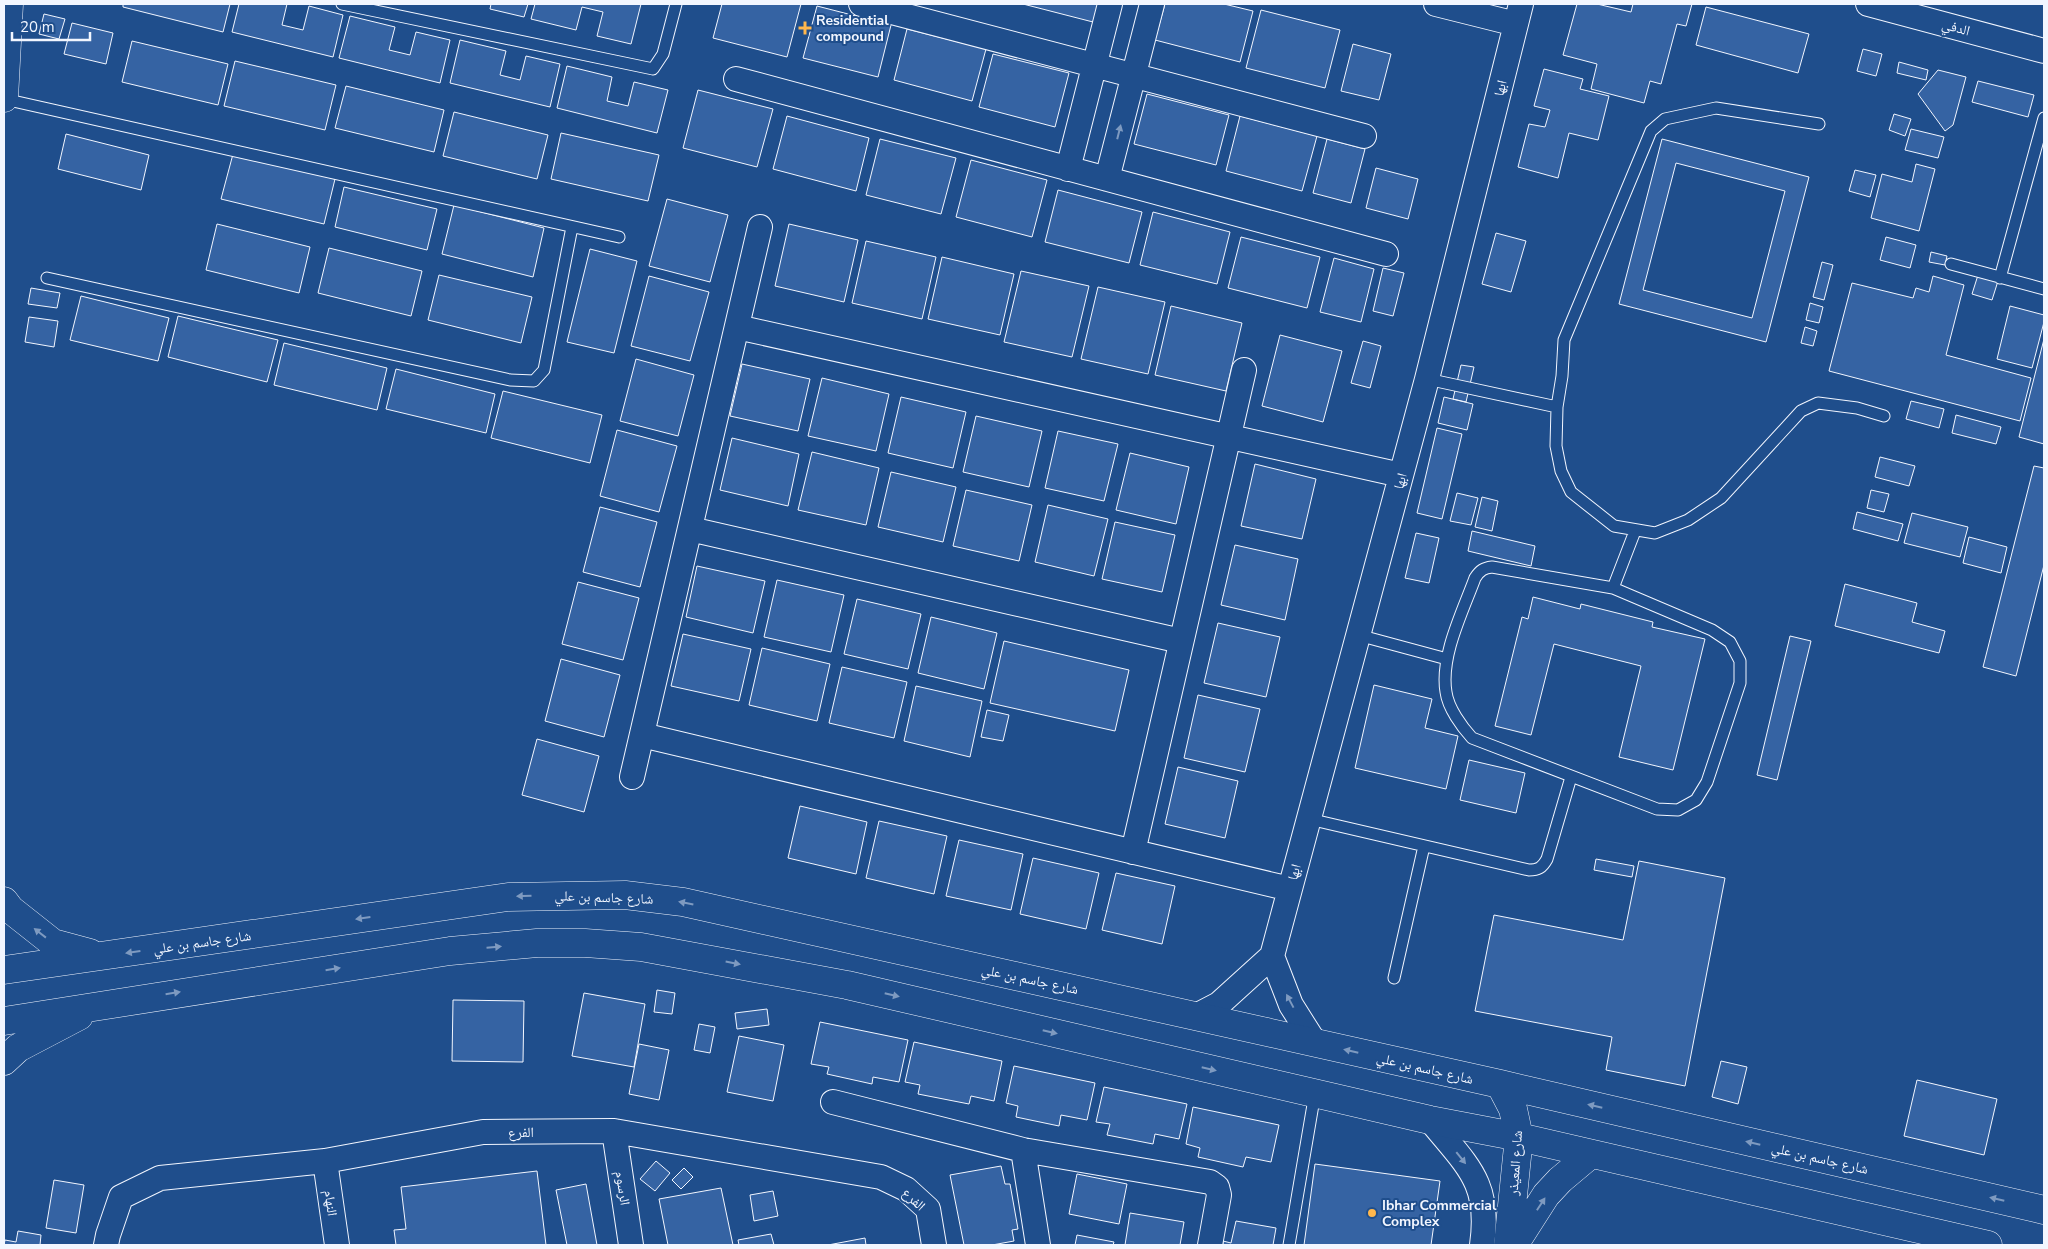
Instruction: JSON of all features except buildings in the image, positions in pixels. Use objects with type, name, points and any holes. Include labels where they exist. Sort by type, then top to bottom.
[{"type":"street","points":[[4,99],[9,4]]},
{"type":"street","points":[[861,4],[1364,136]]},
{"type":"street","points":[[1068,169],[1110,4]]},
{"type":"street","points":[[1107,179],[1152,4]]},
{"type":"street","points":[[1436,4],[1518,14]]},
{"type":"street","name":"الدفي","points":[[1868,4],[2044,51]]},
{"type":"street","name":"ابها","points":[[1272,956],[1427,379],[1518,14]]},
{"type":"street","points":[[736,79],[1386,254]]},
{"type":"street","points":[[632,777],[760,227]]},
{"type":"street","points":[[737,327],[1401,475]]},
{"type":"street","points":[[1133,852],[1244,370]]},
{"type":"street","points":[[690,529],[1181,641]]},
{"type":"street","points":[[642,735],[1290,889]]},
{"type":"street","name":"شارع جاسم بن علي","points":[[4,970],[508,897],[625,895],[683,902],[1500,1084],[2044,1210]]},
{"type":"street","points":[[4,901],[10,909],[53,943],[101,956]]},
{"type":"street","points":[[4,1021],[102,1004],[450,951],[537,943],[604,944],[667,951],[848,985],[1430,1120],[1519,1137],[1960,1242],[1988,1245]]},
{"type":"street","points":[[1196,1016],[1225,999],[1272,956],[1291,1005],[1315,1043]]},
{"type":"street","points":[[4,1061],[18,1048],[102,1004]]},
{"type":"street","name":"شارع المعيذر","points":[[1500,1084],[1513,1109],[1519,1137],[1508,1245]]},
{"type":"street","points":[[833,1102],[1023,1150],[1210,1182],[1217,1187],[1219,1195],[1210,1245]]},
{"type":"street","points":[[1430,1120],[1471,1170],[1480,1188],[1484,1208],[1482,1245]]},
{"type":"street","name":"الفرع","points":[[106,1245],[122,1197],[160,1178],[325,1161],[483,1132],[614,1131],[881,1177],[906,1189],[928,1209],[934,1245]]},
{"type":"street","name":"الرسوم","points":[[614,1131],[631,1245]]},
{"type":"street","points":[[1023,1150],[1038,1245]]},
{"type":"street","points":[[1514,1245],[1546,1196],[1560,1180],[1591,1154]]},
{"type":"street","name":"النهام","points":[[325,1161],[337,1245]]},
{"type":"lane","points":[[342,4],[653,69],[663,54],[676,4]]},
{"type":"lane","points":[[4,99],[618,237]]},
{"type":"lane","points":[[1819,124],[1716,108],[1665,118],[1650,131],[1564,340],[1562,376],[1557,407],[1556,446],[1561,471],[1571,492],[1614,526],[1655,534],[1688,520],[1721,498],[1801,411],[1818,403],[1857,408],[1884,416]]},
{"type":"lane","points":[[2000,278],[2044,118]]},
{"type":"lane","points":[[47,278],[510,380],[534,381],[544,370],[572,227]]},
{"type":"lane","points":[[1951,264],[2044,289]]},
{"type":"lane","points":[[1427,379],[1557,407]]},
{"type":"lane","points":[[1613,588],[1635,531]]},
{"type":"lane","points":[[1492,567],[1613,588],[1712,630],[1730,642],[1740,661],[1740,683],[1707,782],[1696,800],[1678,810],[1657,810],[1472,738],[1460,725],[1446,693],[1447,659],[1475,578],[1485,568],[1492,567]]},
{"type":"lane","points":[[1358,635],[1447,659]]},
{"type":"lane","points":[[1309,819],[1529,870],[1537,870],[1547,860],[1571,777]]},
{"type":"lane","points":[[1394,978],[1424,846]]},
{"type":"lane","points":[[1290,1245],[1315,1093]]},
{"type":"place","name":"Residential compound","points":[[805,28]]},
{"type":"place","name":"Ibhar Commercial Complex","points":[[1372,1213]]}]
